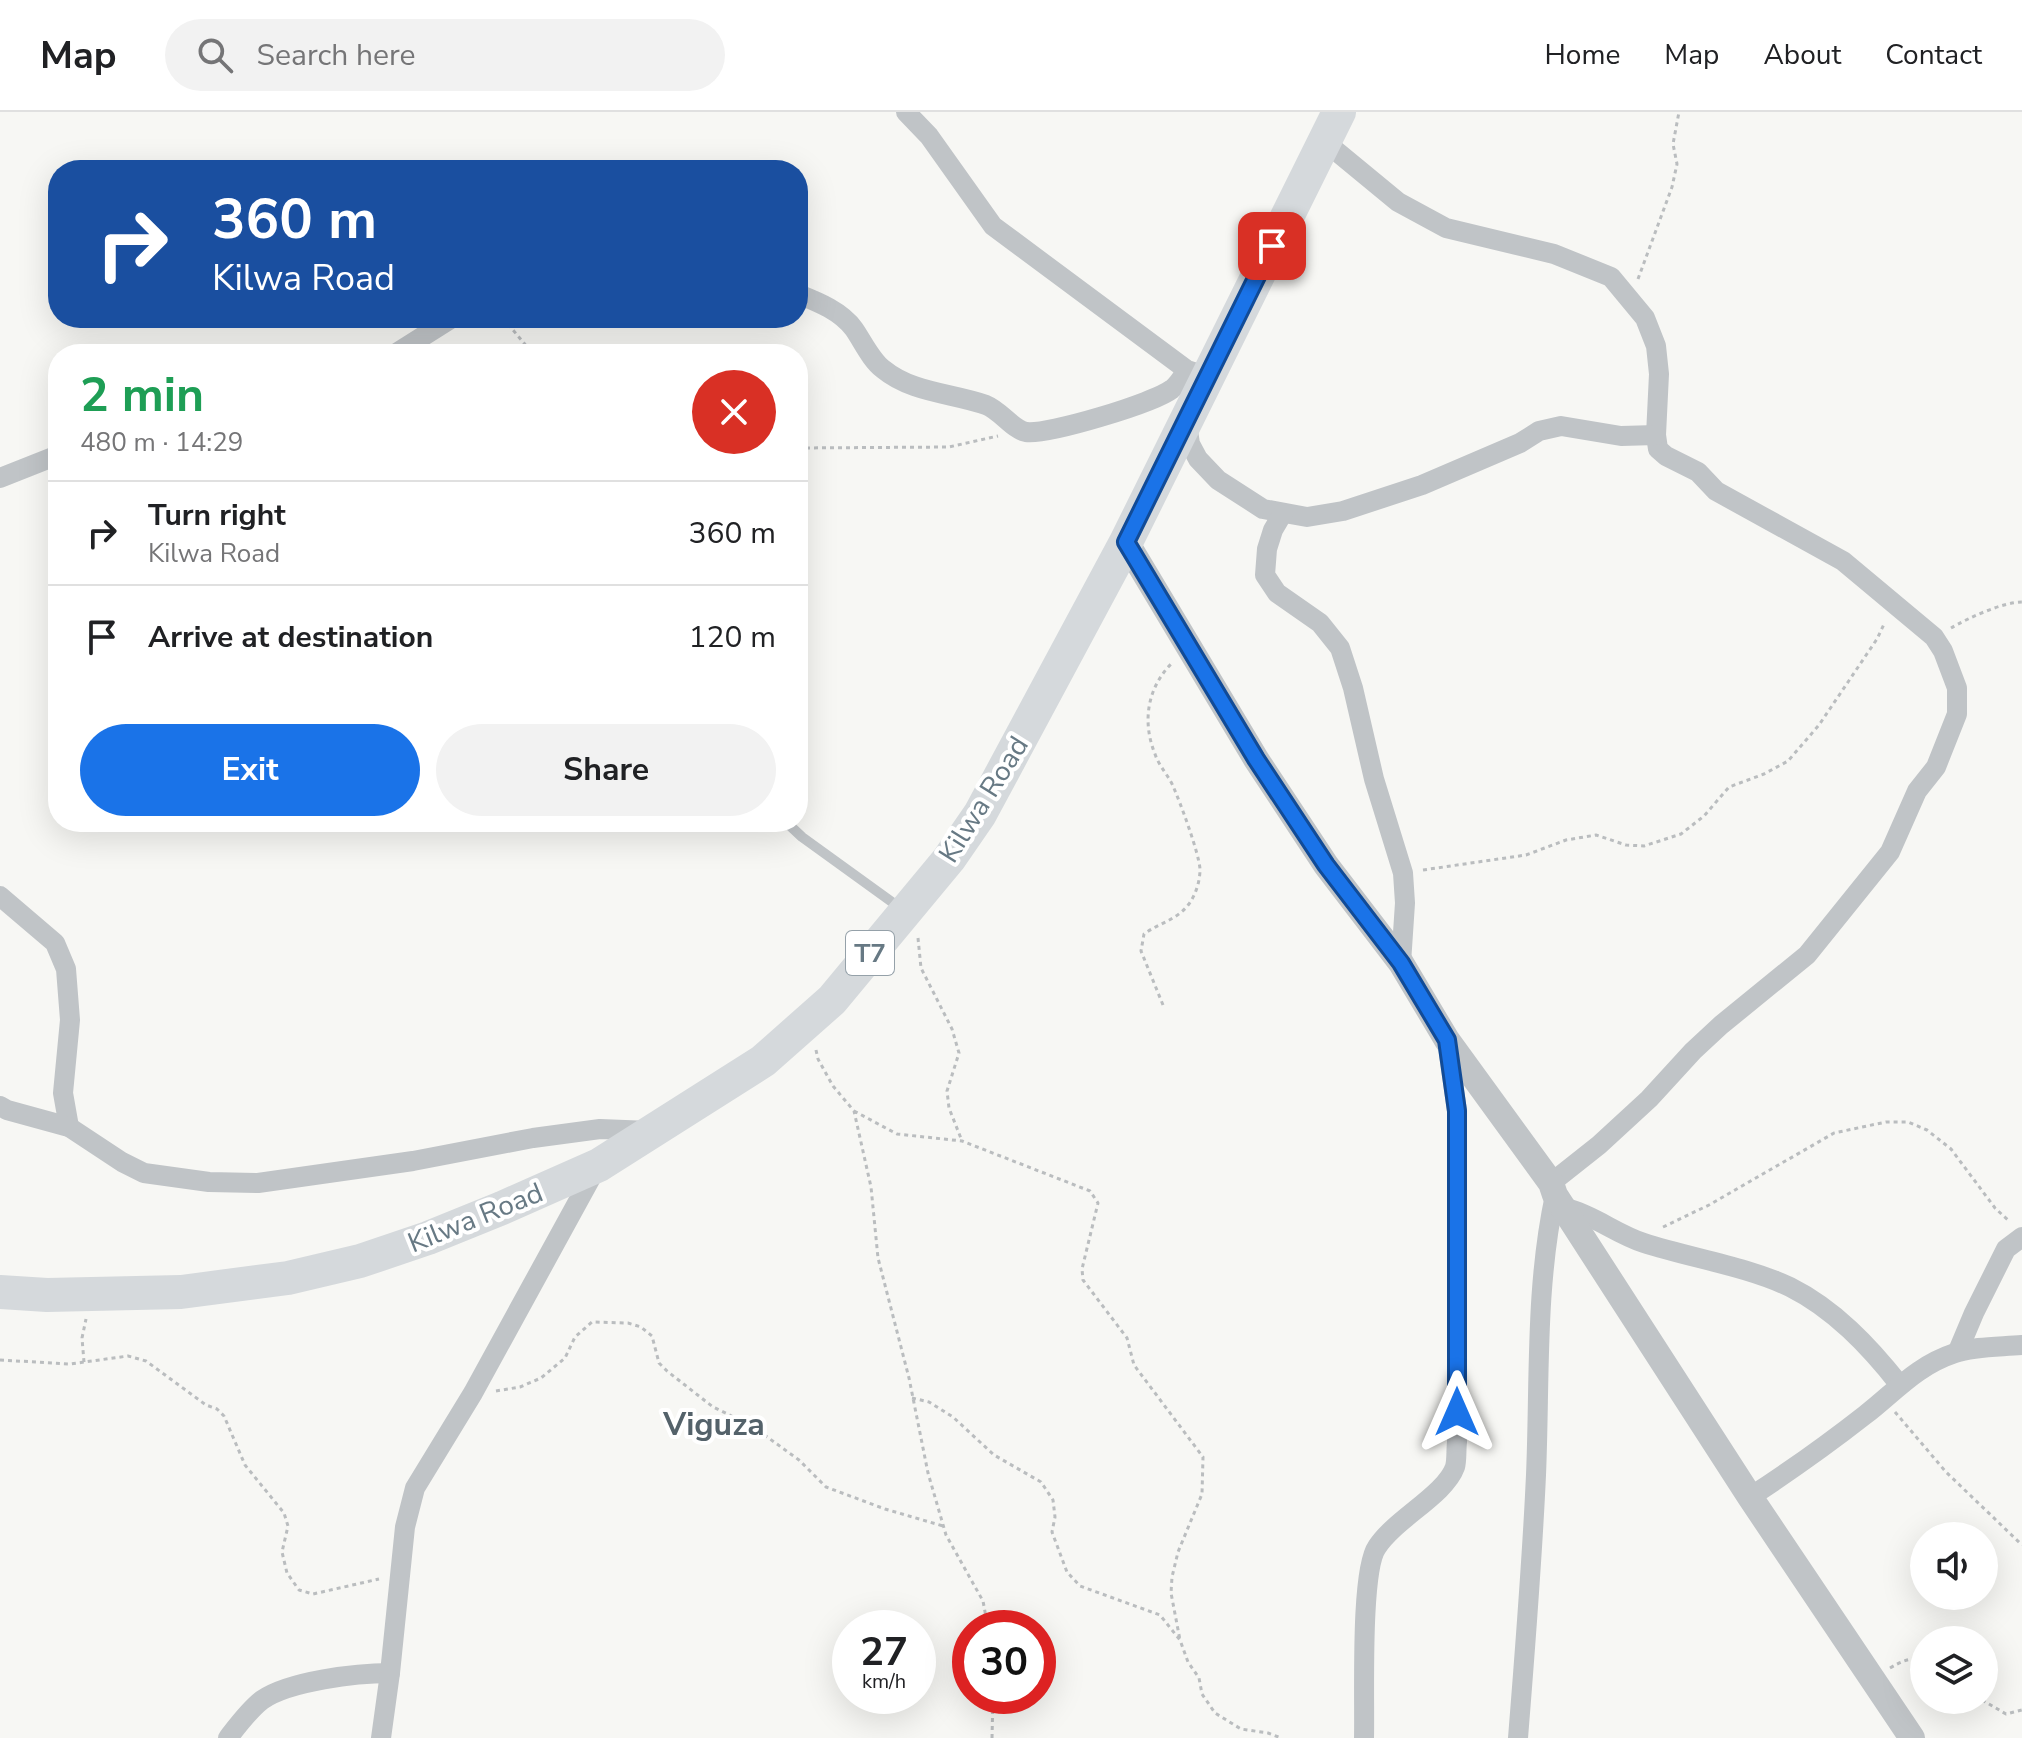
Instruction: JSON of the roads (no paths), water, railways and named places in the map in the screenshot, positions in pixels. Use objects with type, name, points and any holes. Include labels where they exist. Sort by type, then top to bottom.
[{"type":"highway","name":"Kilwa Road","points":[[0,1292],[47,1295],[181,1292],[288,1278],[360,1261],[428,1238],[599,1165],[763,1061],[832,1000],[949,859],[980,814],[1126,542],[1187,421],[1197,374],[1332,127]]},
{"type":"street","points":[[808,298],[822,303],[852,326],[880,368],[940,394],[988,406],[1000,412],[1021,431],[1043,432],[1153,399],[1197,374],[993,226],[929,136],[906,112]]},
{"type":"street","points":[[1332,127],[1398,202],[1446,228],[1554,254],[1611,277],[1645,318],[1656,346],[1659,374],[1658,449],[1698,472],[1716,491],[1843,561],[1934,637],[1943,651],[1957,688],[1957,714],[1936,767],[1917,791],[1890,852],[1807,955],[1693,1051],[1649,1099],[1599,1145],[1557,1195],[1545,1243],[1540,1291],[1536,1475],[1518,1738]]},
{"type":"street","points":[[411,344],[436,328]]},
{"type":"street","points":[[1187,421],[1190,444],[1198,459],[1218,480],[1263,509],[1307,517],[1343,511],[1422,485],[1520,443],[1539,431],[1561,426],[1621,436],[1656,435]]},
{"type":"street","points":[[0,478],[48,459]]},
{"type":"street","points":[[1283,513],[1267,549],[1265,575],[1277,593],[1320,623],[1340,648],[1353,688],[1374,779],[1403,873],[1405,903],[1401,963]]},
{"type":"street","points":[[1126,542],[1256,759],[1326,865],[1401,963],[1447,1040],[1557,1195],[1750,1497],[1912,1738]]},
{"type":"street","points":[[0,896],[55,943],[66,969],[70,1020],[63,1093],[69,1127]]},
{"type":"street","points":[[1364,1738],[1367,1587],[1375,1548],[1398,1522],[1447,1480],[1455,1467],[1457,1111],[1447,1040]]},
{"type":"street","points":[[0,1106],[69,1127],[144,1173],[187,1181],[258,1183],[413,1161],[533,1138],[600,1129],[656,1131]]},
{"type":"street","points":[[381,1738],[405,1527],[415,1488],[473,1393],[599,1165]]},
{"type":"street","points":[[1557,1195],[1584,1213],[1641,1242],[1719,1263],[1790,1287],[1868,1346],[1899,1384]]},
{"type":"street","points":[[1958,1351],[1974,1313],[2017,1231]]},
{"type":"street","points":[[1750,1497],[1795,1468],[1927,1365],[1958,1351],[2022,1345]]},
{"type":"street","points":[[228,1738],[259,1702],[269,1696],[321,1680],[361,1673],[390,1673]]},
{"type":"lane","points":[[797,832],[905,911]]},
{"type":"district","name":"Viguza","points":[[714,1424]]}]
